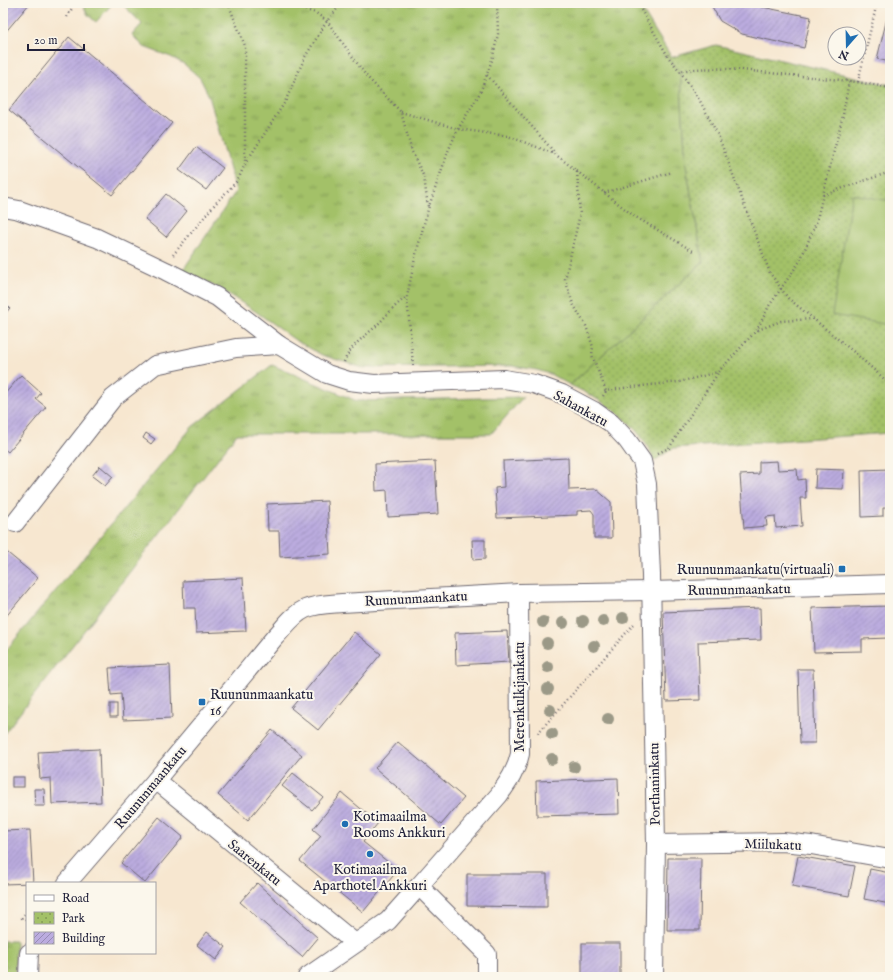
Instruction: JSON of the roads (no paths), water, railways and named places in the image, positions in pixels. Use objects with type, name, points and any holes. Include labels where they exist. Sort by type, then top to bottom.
[{"type":"street","name":"Sahankatu","points":[[3,207],[19,210],[97,238],[166,270],[216,297],[279,345],[327,374],[338,378],[374,384],[504,380],[534,384],[562,394],[594,411],[611,423],[627,440],[642,461],[647,484],[651,591]]},
{"type":"street","points":[[15,523],[113,398],[155,365],[236,348],[279,345]]},
{"type":"street","name":"Ruununmaankatu","points":[[68,882],[156,780],[275,637],[294,616],[304,609],[342,602],[519,593],[651,591],[890,584]]},
{"type":"street","name":"Porthaninkatu","points":[[651,591],[656,844],[654,977]]},
{"type":"street","name":"Merenkulkijankatu","points":[[307,977],[388,920],[509,781],[516,768],[520,754],[519,593]]},
{"type":"street","name":"Saarenkatu","points":[[156,780],[355,944]]},
{"type":"street","name":"Miilukatu","points":[[656,844],[783,842],[890,858]]},
{"type":"street","points":[[419,886],[487,954],[487,977]]},
{"type":"street","points":[[28,977],[29,954]]},
{"type":"place","name":"Ruununmaankatu(virtuaali)","points":[[842,569]]},
{"type":"place","name":"Ruununmaankatu 16","points":[[202,702]]},
{"type":"place","name":"Kotimaailma Rooms Ankkuri","points":[[345,824]]},
{"type":"place","name":"Kotimaailma Aparthotel Ankkuri","points":[[370,854]]}]
